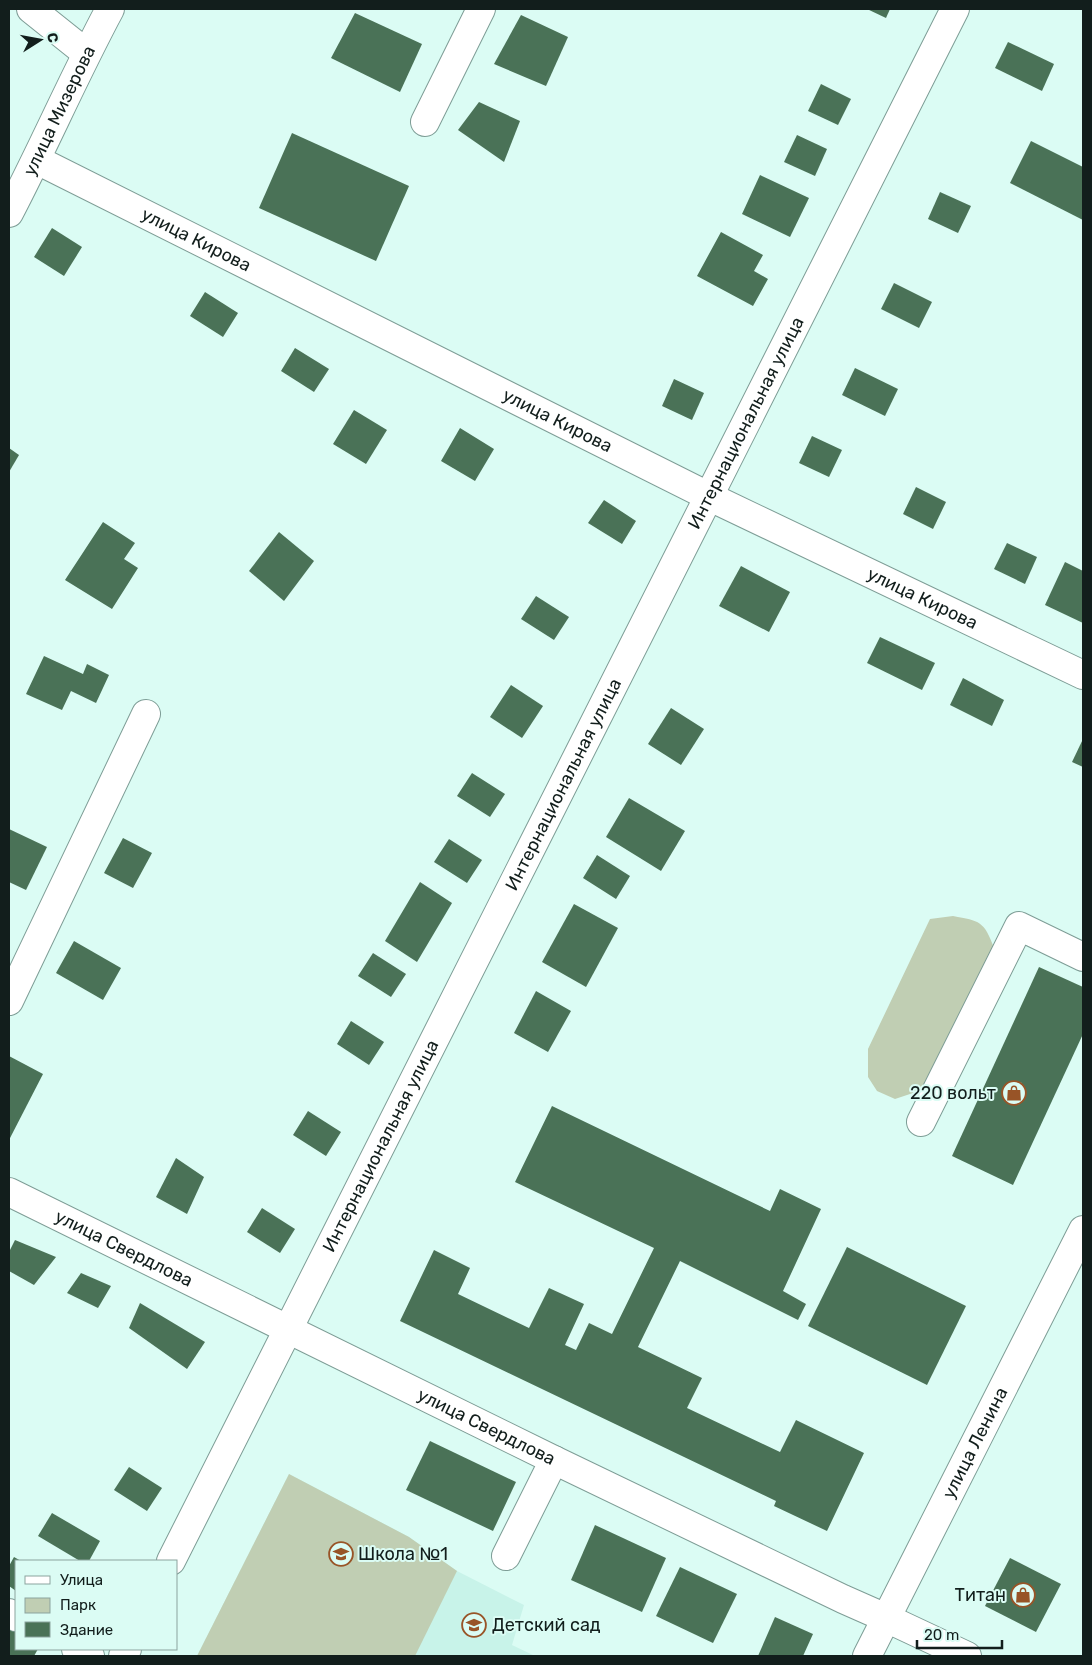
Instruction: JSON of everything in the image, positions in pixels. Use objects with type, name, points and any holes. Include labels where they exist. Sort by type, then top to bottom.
[{"type":"street","points":[[31,9],[86,53]]},
{"type":"street","name":"улица Мизерова","points":[[9,213],[37,160],[86,53],[110,9]]},
{"type":"street","points":[[424,122],[481,9]]},
{"type":"street","name":"Интернациональная улица","points":[[172,1560],[955,9]]},
{"type":"street","name":"улица Кирова","points":[[37,160],[710,496],[1083,675]]},
{"type":"street","points":[[9,1001],[146,714]]},
{"type":"street","points":[[921,1122],[1019,926],[1083,957]]},
{"type":"street","name":"улица Свердлова","points":[[9,1192],[554,1460],[843,1599],[967,1656]]},
{"type":"street","name":"улица Ленина","points":[[867,1656],[1083,1230]]},
{"type":"street","points":[[506,1556],[554,1460]]},
{"type":"street","points":[[78,1650],[90,1656]]},
{"type":"shaded area","name":"Школа №1","points":[[289,1474],[409,1537],[457,1571],[524,1605],[512,1645],[535,1656],[197,1656]]},
{"type":"green space","points":[[953,916],[975,921],[984,927],[994,948],[922,1090],[895,1099],[877,1091],[868,1077],[868,1049],[930,919]]},
{"type":"green space","name":"Школа №1","points":[[289,1474],[409,1537],[457,1571],[415,1656],[197,1656]]},
{"type":"building","points":[[867,9],[890,9],[886,18]]},
{"type":"building","points":[[355,13],[422,44],[400,92],[331,58]]},
{"type":"building","points":[[521,15],[568,37],[546,86],[494,64]]},
{"type":"building","points":[[1008,42],[1054,64],[1042,91],[995,68]]},
{"type":"building","points":[[821,84],[851,99],[838,125],[808,111]]},
{"type":"building","points":[[479,102],[520,121],[504,162],[458,130]]},
{"type":"building","points":[[292,133],[409,186],[376,261],[259,208]]},
{"type":"building","points":[[797,135],[827,149],[815,176],[784,162]]},
{"type":"building","points":[[1031,141],[1083,167],[1083,220],[1010,183]]},
{"type":"building","points":[[760,175],[809,198],[790,237],[742,214]]},
{"type":"building","points":[[940,192],[971,206],[958,233],[928,219]]},
{"type":"building","points":[[52,228],[82,247],[64,276],[34,257]]},
{"type":"building","points":[[721,232],[763,255],[754,271],[768,279],[753,306],[697,276]]},
{"type":"building","points":[[894,283],[932,302],[919,328],[881,309]]},
{"type":"building","points":[[205,292],[238,313],[223,337],[190,316]]},
{"type":"building","points":[[295,348],[329,369],[314,392],[281,371]]},
{"type":"building","points":[[855,368],[898,389],[885,416],[842,395]]},
{"type":"building","points":[[674,379],[704,393],[692,420],[662,406]]},
{"type":"building","points":[[354,410],[387,430],[366,464],[333,444]]},
{"type":"building","points":[[460,428],[494,449],[475,481],[441,461]]},
{"type":"building","points":[[812,436],[842,450],[829,477],[799,463]]},
{"type":"building","points":[[9,448],[19,455],[9,472]]},
{"type":"building","points":[[916,487],[946,502],[933,529],[903,514]]},
{"type":"building","points":[[604,500],[636,521],[622,544],[588,523]]},
{"type":"building","points":[[103,522],[135,543],[124,559],[138,568],[112,609],[65,580]]},
{"type":"building","points":[[279,532],[314,561],[284,601],[249,571]]},
{"type":"building","points":[[1007,543],[1037,557],[1025,584],[994,569]]},
{"type":"building","points":[[1065,562],[1083,571],[1083,623],[1045,605]]},
{"type":"building","points":[[741,566],[790,592],[769,632],[719,606]]},
{"type":"building","points":[[536,596],[569,617],[554,640],[521,619]]},
{"type":"building","points":[[880,637],[935,663],[922,690],[867,663]]},
{"type":"building","points":[[44,656],[83,674],[87,664],[109,675],[96,703],[71,691],[62,710],[26,694]]},
{"type":"building","points":[[963,678],[1004,700],[992,726],[950,705]]},
{"type":"building","points":[[511,685],[543,706],[522,738],[490,717]]},
{"type":"building","points":[[671,708],[704,729],[681,765],[648,744]]},
{"type":"building","points":[[1083,739],[1083,767],[1072,762]]},
{"type":"building","points":[[472,773],[505,794],[490,817],[457,796]]},
{"type":"building","points":[[629,798],[685,831],[661,871],[606,837]]},
{"type":"building","points":[[9,829],[47,847],[26,890],[9,882]]},
{"type":"building","points":[[123,838],[152,853],[133,888],[104,873]]},
{"type":"building","points":[[449,839],[482,860],[467,883],[434,862]]},
{"type":"building","points":[[597,855],[630,876],[616,899],[583,878]]},
{"type":"building","points":[[420,882],[452,903],[417,962],[385,941]]},
{"type":"building","points":[[574,904],[618,928],[586,987],[542,962]]},
{"type":"building","points":[[74,941],[121,968],[103,1000],[56,973]]},
{"type":"building","points":[[373,953],[406,974],[391,997],[358,976]]},
{"type":"building","points":[[1039,967],[1083,987],[1083,1034],[1013,1185],[952,1156]]},
{"type":"building","points":[[536,991],[571,1011],[548,1052],[514,1033]]},
{"type":"building","points":[[351,1021],[384,1042],[369,1065],[337,1044]]},
{"type":"building","points":[[9,1056],[43,1074],[9,1140]]},
{"type":"building","points":[[552,1106],[770,1211],[780,1189],[821,1209],[783,1291],[806,1304],[798,1320],[680,1261],[638,1347],[702,1378],[687,1408],[780,1452],[796,1420],[864,1453],[827,1531],[774,1506],[776,1501],[400,1321],[434,1250],[470,1268],[458,1294],[529,1328],[549,1288],[584,1304],[565,1345],[576,1350],[589,1323],[612,1334],[654,1248],[515,1182]]},
{"type":"building","points":[[308,1111],[341,1132],[326,1156],[293,1135]]},
{"type":"building","points":[[176,1158],[204,1177],[187,1214],[156,1197]]},
{"type":"building","points":[[262,1208],[295,1229],[280,1253],[247,1232]]},
{"type":"building","points":[[15,1240],[56,1257],[34,1285],[9,1271],[9,1252]]},
{"type":"building","points":[[847,1247],[966,1306],[927,1385],[808,1326]]},
{"type":"building","points":[[81,1273],[111,1286],[98,1308],[67,1293]]},
{"type":"building","points":[[140,1303],[205,1342],[187,1369],[129,1328]]},
{"type":"building","points":[[430,1441],[516,1482],[493,1531],[406,1490]]},
{"type":"building","points":[[129,1467],[162,1488],[147,1511],[114,1490]]},
{"type":"building","points":[[52,1513],[100,1541],[90,1560],[78,1560],[38,1536]]},
{"type":"building","points":[[595,1525],[666,1558],[642,1612],[571,1580]]},
{"type":"building","points":[[14,1557],[19,1560],[15,1560],[15,1590],[9,1586],[9,1566]]},
{"type":"building","name":"Титан","points":[[1010,1558],[1061,1584],[1036,1632],[985,1606]]},
{"type":"building","points":[[680,1567],[737,1594],[713,1643],[656,1616]]},
{"type":"building","points":[[775,1617],[813,1634],[803,1656],[758,1656]]},
{"type":"building","points":[[9,1619],[15,1622],[15,1650],[37,1650],[34,1656],[9,1656]]},
{"type":"place","name":"220 вольт","points":[[1014,1093]]},
{"type":"place","name":"Школа №1","points":[[341,1554]]},
{"type":"place","name":"Титан","points":[[1023,1595]]},
{"type":"place","name":"Детский сад","points":[[474,1625]]}]
